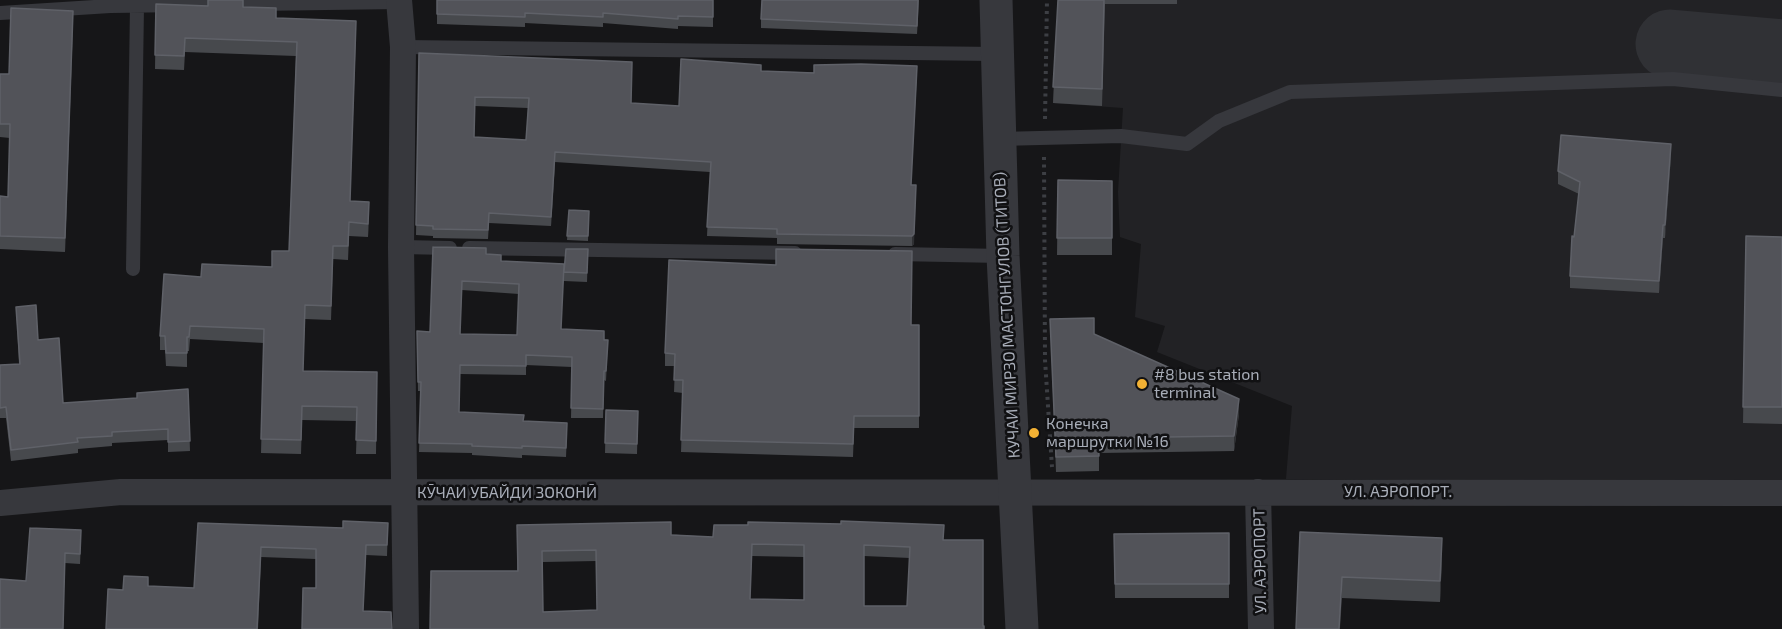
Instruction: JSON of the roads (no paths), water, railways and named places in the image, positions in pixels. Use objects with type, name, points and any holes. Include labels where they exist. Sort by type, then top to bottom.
[{"type":"street","name":"КУЧАИ МИРЗО МАСТОНГУЛОВ (ТИТОВ)","points":[[996,0],[1003,256],[1022,629]]},
{"type":"street","points":[[399,1],[403,47],[401,247],[406,629]]},
{"type":"street","name":"КӮЧАИ УБАЙДИ ЗОКОНӢ","points":[[0,503],[121,492],[1015,493]]},
{"type":"street","name":"УЛ. АЭРОПОРТ","points":[[1258,492],[1261,629]]},
{"type":"street","name":"УЛ. АЭРОПОРТ.","points":[[1015,493],[1782,493]]},
{"type":"lane","points":[[0,13],[111,6],[399,1]]},
{"type":"lane","points":[[133,269],[138,6]]},
{"type":"lane","points":[[403,47],[996,54]]},
{"type":"lane","points":[[999,139],[1121,136],[1188,144],[1219,121],[1290,92],[1673,79],[1782,90]]},
{"type":"lane","points":[[401,247],[808,253]]},
{"type":"lane","points":[[880,254],[1003,256]]},
{"type":"place","name":"#8 bus station terminal","points":[[1142,384]]},
{"type":"place","name":"Конечка маршрутки №16","points":[[1034,433]]}]
